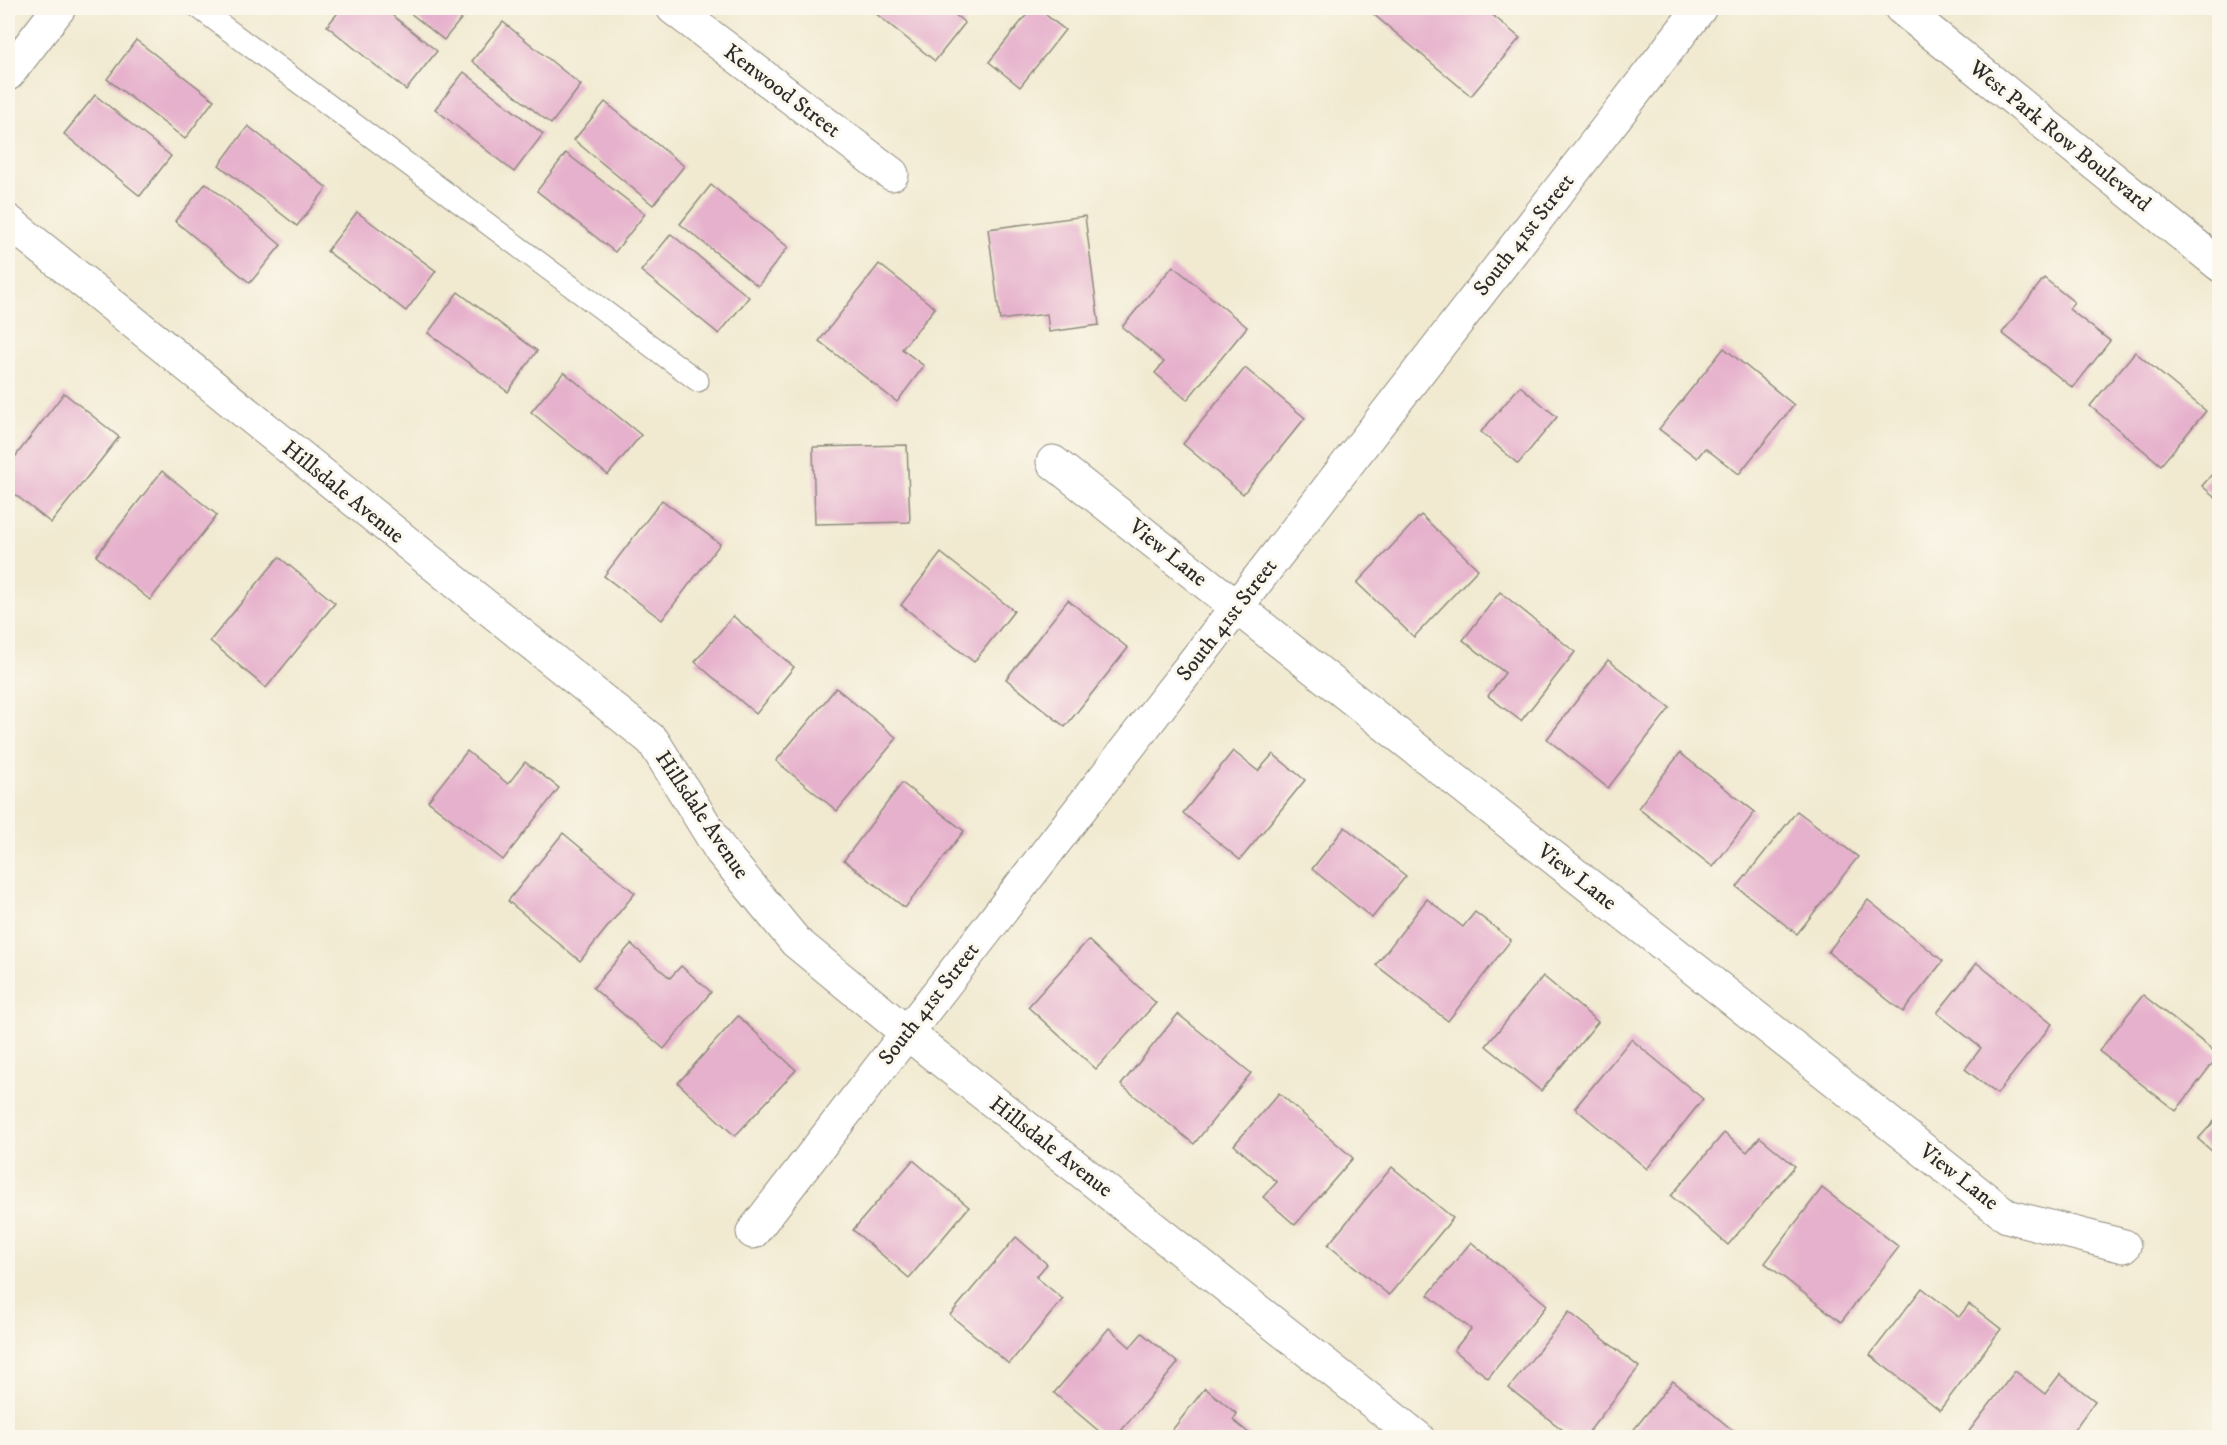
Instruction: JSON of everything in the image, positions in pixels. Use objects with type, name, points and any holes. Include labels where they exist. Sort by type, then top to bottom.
[{"type":"street","points":[[8,74],[59,8]]},
{"type":"street","name":"Kenwood Street","points":[[673,8],[892,174]]},
{"type":"street","name":"South 41st Street","points":[[753,1232],[1700,8]]},
{"type":"street","name":"West Park Row Boulevard","points":[[1900,8],[2220,265]]},
{"type":"street","name":"Hillsdale Avenue","points":[[8,221],[653,741],[721,851],[796,942],[907,1033],[1418,1437]]},
{"type":"street","name":"View Lane","points":[[1053,462],[2007,1216],[2124,1246]]},
{"type":"lane","points":[[199,8],[698,381]]},
{"type":"building","points":[[342,8],[383,8],[437,51],[406,90],[327,26]]},
{"type":"building","points":[[404,8],[470,8],[444,40]]},
{"type":"building","points":[[869,8],[947,8],[965,23],[935,61]]},
{"type":"building","points":[[1032,8],[1037,8],[1065,30],[1020,87],[989,62]]},
{"type":"building","points":[[1366,8],[1484,8],[1520,38],[1471,96]]},
{"type":"building","points":[[503,22],[581,85],[551,124],[472,61]]},
{"type":"building","points":[[136,40],[214,100],[185,139],[107,79]]},
{"type":"building","points":[[464,72],[543,134],[514,172],[435,109]]},
{"type":"building","points":[[95,95],[171,156],[140,196],[64,134]]},
{"type":"building","points":[[605,102],[684,166],[653,205],[574,140]]},
{"type":"building","points":[[248,126],[327,188],[297,226],[219,165]]},
{"type":"building","points":[[566,153],[645,214],[615,252],[537,191]]},
{"type":"building","points":[[206,183],[281,245],[250,283],[175,221]]},
{"type":"building","points":[[711,185],[788,247],[758,286],[680,224]]},
{"type":"building","points":[[357,212],[436,271],[406,311],[327,251]]},
{"type":"building","points":[[1085,216],[1099,325],[1049,332],[1047,314],[1000,320],[988,229]]},
{"type":"building","points":[[671,234],[749,297],[719,334],[641,271]]},
{"type":"building","points":[[879,264],[935,308],[902,349],[924,366],[897,402],[819,341]]},
{"type":"building","points":[[1173,266],[1247,327],[1187,400],[1155,373],[1164,362],[1122,327]]},
{"type":"building","points":[[2044,278],[2074,302],[2069,309],[2110,341],[2073,388],[2002,333]]},
{"type":"building","points":[[458,292],[537,351],[508,392],[428,333]]},
{"type":"building","points":[[1724,348],[1794,405],[1739,474],[1705,448],[1697,458],[1659,429]]},
{"type":"building","points":[[2135,352],[2206,411],[2161,465],[2090,406]]},
{"type":"building","points":[[1245,368],[1305,418],[1243,494],[1183,444]]},
{"type":"building","points":[[564,372],[641,435],[608,475],[531,412]]},
{"type":"building","points":[[1520,386],[1557,417],[1518,464],[1481,432]]},
{"type":"building","points":[[64,393],[119,437],[51,523],[8,489],[8,466]]},
{"type":"building","points":[[907,445],[910,522],[815,524],[813,447]]},
{"type":"building","points":[[2220,465],[2220,501],[2202,486]]},
{"type":"building","points":[[162,471],[217,515],[150,600],[96,556]]},
{"type":"building","points":[[662,500],[720,544],[662,620],[604,576]]},
{"type":"building","points":[[1421,515],[1478,569],[1414,637],[1357,583]]},
{"type":"building","points":[[941,553],[1014,611],[974,662],[901,605]]},
{"type":"building","points":[[279,557],[335,603],[266,688],[210,641]]},
{"type":"building","points":[[1500,592],[1575,652],[1521,721],[1488,696],[1505,673],[1463,640]]},
{"type":"building","points":[[1068,600],[1128,648],[1065,727],[1006,679]]},
{"type":"building","points":[[733,616],[794,667],[756,714],[695,662]]},
{"type":"building","points":[[1608,660],[1670,708],[1608,788],[1547,739]]},
{"type":"building","points":[[836,688],[897,738],[837,811],[776,761]]},
{"type":"building","points":[[467,751],[508,784],[525,762],[559,788],[503,860],[428,801]]},
{"type":"building","points":[[1233,751],[1258,771],[1273,754],[1305,780],[1240,860],[1183,813]]},
{"type":"building","points":[[1680,753],[1755,812],[1713,867],[1638,808]]},
{"type":"building","points":[[902,783],[964,831],[905,908],[844,860]]},
{"type":"building","points":[[1797,811],[1858,857],[1797,934],[1737,887]]},
{"type":"building","points":[[1345,827],[1406,876],[1372,918],[1312,869]]},
{"type":"building","points":[[563,833],[635,893],[580,961],[508,901]]},
{"type":"building","points":[[1427,899],[1463,927],[1475,912],[1511,940],[1448,1021],[1376,965]]},
{"type":"building","points":[[1868,900],[1943,961],[1903,1012],[1828,952]]},
{"type":"building","points":[[1088,940],[1156,1003],[1096,1069],[1028,1007]]},
{"type":"building","points":[[631,944],[670,978],[681,966],[711,992],[664,1049],[593,988]]},
{"type":"building","points":[[1977,963],[2052,1024],[1997,1094],[1965,1069],[1981,1048],[1937,1013]]},
{"type":"building","points":[[1543,976],[1598,1022],[1541,1091],[1486,1046]]},
{"type":"building","points":[[2143,995],[2219,1055],[2176,1111],[2099,1051]]},
{"type":"building","points":[[1178,1014],[1251,1073],[1194,1144],[1121,1085]]},
{"type":"building","points":[[738,1016],[796,1070],[735,1136],[678,1083]]},
{"type":"building","points":[[1631,1039],[1703,1099],[1647,1169],[1575,1108]]},
{"type":"building","points":[[1279,1093],[1353,1158],[1295,1225],[1263,1197],[1277,1182],[1234,1145]]},
{"type":"building","points":[[2220,1115],[2220,1158],[2198,1139]]},
{"type":"building","points":[[1724,1133],[1747,1152],[1760,1137],[1795,1166],[1728,1245],[1671,1196]]},
{"type":"building","points":[[913,1160],[969,1207],[909,1278],[853,1230]]},
{"type":"building","points":[[1392,1167],[1453,1218],[1389,1295],[1328,1245]]},
{"type":"building","points":[[1822,1188],[1899,1247],[1841,1322],[1765,1263]]},
{"type":"building","points":[[1016,1237],[1047,1264],[1036,1277],[1063,1299],[1009,1364],[950,1315]]},
{"type":"building","points":[[1471,1242],[1547,1305],[1488,1378],[1454,1350],[1471,1329],[1428,1295]]},
{"type":"building","points":[[1922,1288],[1959,1317],[1969,1304],[2001,1329],[1940,1410],[1870,1355]]},
{"type":"building","points":[[1569,1312],[1639,1367],[1584,1438],[1573,1438],[1509,1388]]},
{"type":"building","points":[[1109,1328],[1130,1347],[1142,1333],[1178,1363],[1115,1438],[1107,1438],[1054,1393]]},
{"type":"building","points":[[2015,1371],[2045,1394],[2060,1374],[2095,1401],[2068,1438],[1971,1438],[1967,1434]]},
{"type":"building","points":[[1673,1381],[1742,1438],[1627,1438]]},
{"type":"building","points":[[1205,1388],[1237,1414],[1233,1420],[1255,1438],[1166,1438]]}]
